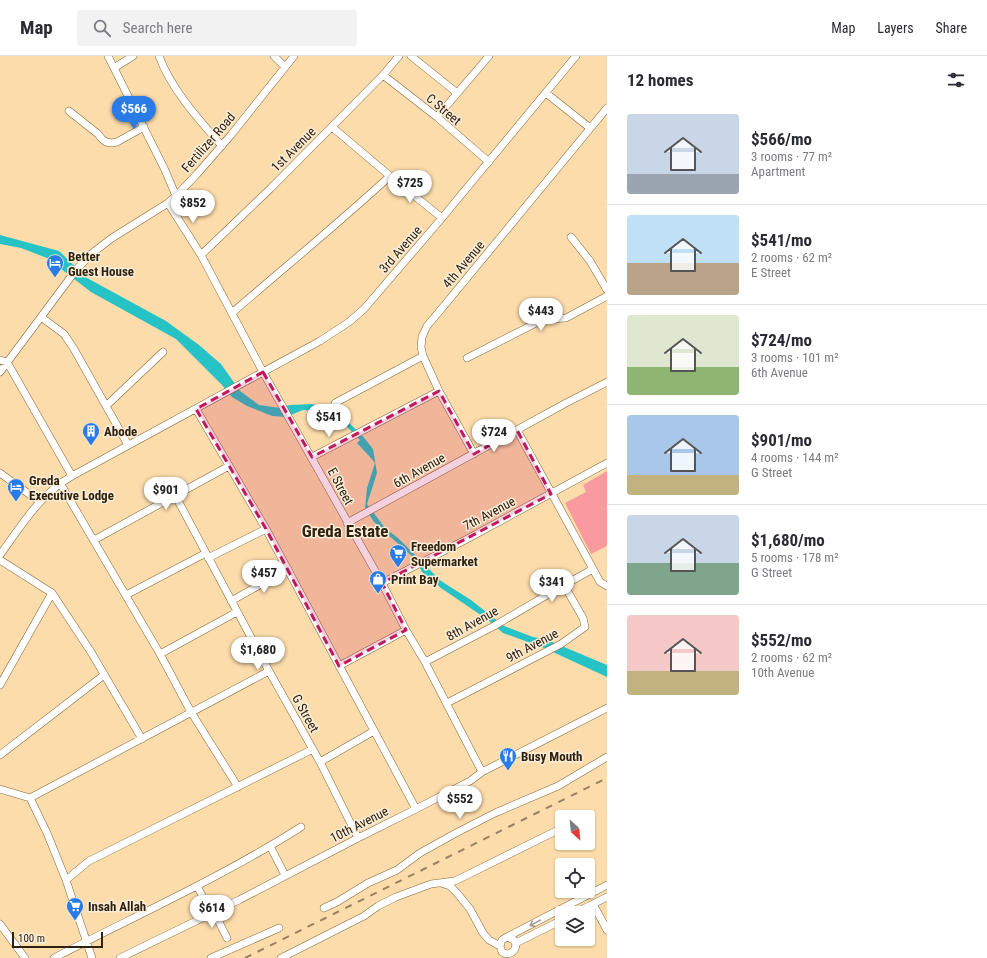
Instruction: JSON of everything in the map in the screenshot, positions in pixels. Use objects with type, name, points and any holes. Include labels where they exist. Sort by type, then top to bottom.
[{"type":"street","points":[[108,56],[176,196]]},
{"type":"street","points":[[114,68],[133,56]]},
{"type":"street","points":[[159,56],[176,87],[198,119],[222,146]]},
{"type":"street","points":[[274,56],[286,67]]},
{"type":"street","name":"Fertilizer Road","points":[[0,372],[4,361],[41,318],[76,270],[91,254],[112,238],[168,204],[222,146],[294,56]]},
{"type":"street","name":"1st Avenue","points":[[201,255],[332,127],[383,75],[399,56]]},
{"type":"street","points":[[411,56],[457,93]]},
{"type":"street","points":[[437,117],[489,56]]},
{"type":"street","name":"3rd Avenue","points":[[0,556],[40,502],[60,482],[320,341],[349,322],[364,309],[489,162],[576,56]]},
{"type":"street","name":"C Street","points":[[383,75],[437,117],[489,162]]},
{"type":"street","points":[[546,93],[590,128]]},
{"type":"street","name":"4th Avenue","points":[[474,454],[439,391],[422,356],[422,337],[427,326],[607,108]]},
{"type":"street","points":[[69,111],[106,142],[117,142],[144,128]]},
{"type":"street","points":[[332,127],[442,218]]},
{"type":"street","points":[[232,313],[346,217],[390,176]]},
{"type":"street","name":"E Street","points":[[168,204],[201,255],[347,523],[382,583],[406,630],[426,662],[482,772]]},
{"type":"street","points":[[571,237],[590,261],[607,290]]},
{"type":"street","points":[[467,358],[540,321],[566,318],[607,296]]},
{"type":"street","points":[[41,318],[64,334],[128,445]]},
{"type":"street","points":[[106,406],[164,352]]},
{"type":"street","points":[[335,403],[422,356]]},
{"type":"street","points":[[4,361],[72,476]]},
{"type":"street","name":"6th Avenue","points":[[347,523],[607,382]]},
{"type":"street","points":[[312,457],[439,391]]},
{"type":"street","points":[[196,409],[266,529],[416,809]]},
{"type":"street","points":[[518,430],[551,494],[600,582],[607,586]]},
{"type":"street","name":"7th Avenue","points":[[382,583],[607,463]]},
{"type":"street","points":[[94,540],[229,466]]},
{"type":"street","points":[[0,473],[40,502]]},
{"type":"street","points":[[60,482],[192,712],[238,787]]},
{"type":"street","name":"G Street","points":[[175,495],[269,671],[320,762],[358,838]]},
{"type":"street","points":[[126,595],[266,529]]},
{"type":"street","points":[[0,560],[52,593],[84,641],[142,740]]},
{"type":"street","points":[[231,601],[288,569]]},
{"type":"street","name":"8th Avenue","points":[[426,662],[494,626],[593,569]]},
{"type":"street","name":"9th Avenue","points":[[447,703],[561,644],[585,627],[583,618],[564,585]]},
{"type":"street","points":[[0,685],[52,593]]},
{"type":"street","points":[[160,654],[237,612]]},
{"type":"street","points":[[339,666],[406,630]]},
{"type":"street","points":[[0,789],[30,798],[142,740],[269,671]]},
{"type":"street","points":[[0,755],[104,675]]},
{"type":"street","name":"10th Avenue","points":[[120,958],[416,809],[470,781],[482,772],[607,708]]},
{"type":"street","points":[[320,762],[374,731]]},
{"type":"street","points":[[66,880],[89,861],[312,749]]},
{"type":"street","points":[[324,908],[337,902],[368,883],[396,870],[420,853],[456,833],[558,786],[607,757]]},
{"type":"street","points":[[30,798],[47,833],[66,880],[92,958]]},
{"type":"street","points":[[54,958],[197,886],[270,846],[301,827]]},
{"type":"street","points":[[281,958],[364,916],[378,906],[396,897],[431,884],[455,881],[555,831]]},
{"type":"street","points":[[270,846],[285,875]]},
{"type":"street","points":[[439,883],[450,886],[457,893],[470,909],[483,933],[489,940],[500,946]]},
{"type":"street","points":[[555,924],[516,943],[512,953],[506,956],[502,952],[500,946],[502,940],[607,885]]},
{"type":"street","points":[[197,886],[226,938]]},
{"type":"street","points":[[589,906],[607,897]]},
{"type":"street","points":[[593,904],[607,930]]},
{"type":"street","points":[[0,924],[25,958]]},
{"type":"street","points":[[211,958],[279,928]]},
{"type":"street","points":[[507,938],[511,938],[516,943]]},
{"type":"street","points":[[514,951],[518,958]]},
{"type":"highlighted area","points":[[263,372],[312,457],[439,391],[474,454],[517,430],[551,494],[382,583],[406,630],[339,666],[266,529],[196,409]]},
{"type":"shaded area","points":[[607,471],[607,546],[591,554],[565,503],[586,492],[583,485]]},
{"type":"water","points":[[0,235],[59,251],[87,278],[166,321],[199,345],[221,364],[240,391],[259,405],[280,408],[290,405],[312,404],[339,414],[361,434],[373,449],[377,473],[367,504],[385,528],[398,538],[441,581],[471,600],[504,626],[533,637],[545,639],[607,665],[607,677],[542,647],[503,633],[488,620],[441,588],[422,572],[415,559],[374,522],[365,508],[367,488],[375,463],[357,443],[360,440],[348,428],[341,417],[330,412],[303,410],[286,417],[272,416],[247,406],[232,397],[176,339],[91,292],[47,258],[21,248],[0,244]]},
{"type":"railway","points":[[245,958],[607,778]]},
{"type":"place","name":"Better Guest House","points":[[55,278]]},
{"type":"place","name":"Abode","points":[[91,446]]},
{"type":"place","name":"Greda Executive Lodge","points":[[16,502]]},
{"type":"place","name":"Freedom Supermarket","points":[[398,568]]},
{"type":"place","name":"Print Bay","points":[[378,594]]},
{"type":"place","name":"Busy Mouth","points":[[508,771]]},
{"type":"place","name":"Insah Allah","points":[[75,921]]},
{"type":"district","name":"Greda Estate","points":[[345,531]]}]
